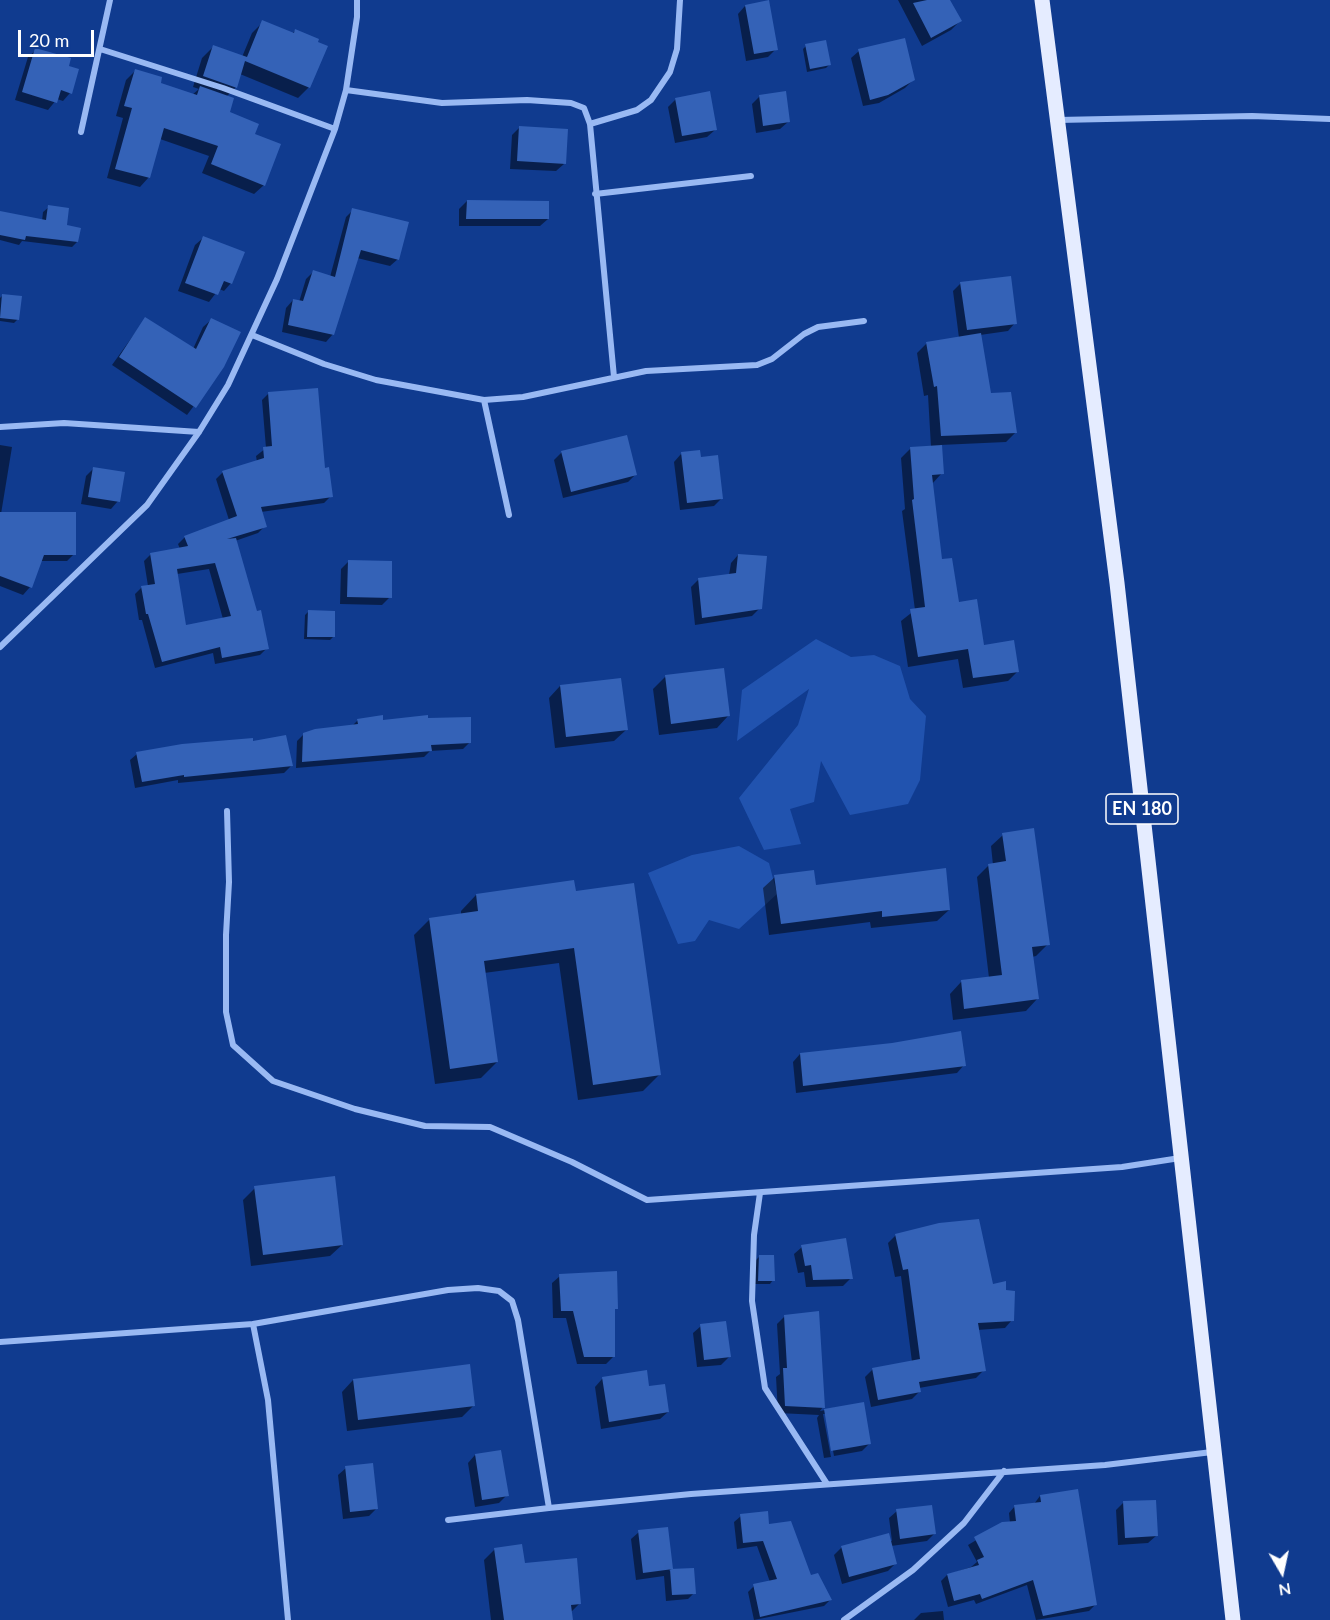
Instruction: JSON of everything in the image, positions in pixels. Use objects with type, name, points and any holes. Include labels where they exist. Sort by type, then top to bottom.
[{"type":"main road","name":"EN 180","points":[[1042,0],[1117,583],[1212,1452],[1233,1620]]},
{"type":"street","points":[[81,132],[110,0]]},
{"type":"street","points":[[0,647],[147,505],[200,432],[228,385],[277,279],[335,129],[346,90],[357,17],[357,0]]},
{"type":"street","points":[[590,124],[637,110],[651,100],[670,72],[675,56],[680,0]]},
{"type":"street","points":[[100,49],[223,88],[335,129]]},
{"type":"street","points":[[346,90],[442,103],[527,100],[571,103],[584,108],[590,124],[614,377]]},
{"type":"street","points":[[1058,120],[1252,116],[1330,119]]},
{"type":"street","points":[[595,194],[751,176]]},
{"type":"street","points":[[252,335],[324,364],[376,380],[484,399],[523,398],[614,377],[672,368],[757,365],[772,359],[804,334],[818,327],[864,321]]},
{"type":"street","points":[[484,399],[509,515]]},
{"type":"street","points":[[0,427],[64,423],[200,432]]},
{"type":"street","points":[[227,811],[229,882],[226,1012],[233,1046],[273,1081],[355,1109],[425,1126],[490,1127],[572,1162],[647,1200],[1122,1167],[1181,1158]]},
{"type":"street","points":[[760,1193],[754,1235],[752,1302],[765,1388],[827,1484]]},
{"type":"street","points":[[0,1342],[253,1324],[448,1290],[478,1288],[499,1291],[512,1301],[518,1320],[549,1508]]},
{"type":"street","points":[[253,1324],[268,1400],[288,1620]]},
{"type":"street","points":[[448,1520],[549,1508],[827,1484],[1105,1465],[1212,1452]]},
{"type":"street","points":[[844,1620],[913,1570],[964,1523],[1005,1471]]},
{"type":"shaded area","points":[[816,639],[851,657],[874,655],[900,666],[910,699],[926,716],[920,780],[908,804],[850,815],[821,761],[814,802],[790,809],[801,844],[764,850],[739,798],[798,725],[809,689],[737,741],[742,690]]},
{"type":"shaded area","points":[[739,846],[769,863],[777,894],[739,929],[709,920],[695,941],[678,944],[648,873],[692,855]]},
{"type":"building","points":[[769,0],[778,50],[754,54],[745,5]]},
{"type":"building","points":[[927,0],[950,0],[962,21],[931,38],[913,3]]},
{"type":"building","points":[[262,20],[294,33],[295,29],[319,39],[318,42],[328,46],[310,88],[245,61],[237,88],[203,76],[213,45],[247,57]]},
{"type":"building","points":[[905,38],[915,80],[888,95],[870,100],[858,49]]},
{"type":"building","points":[[826,40],[831,65],[810,69],[805,44]]},
{"type":"building","points":[[35,48],[71,58],[69,66],[79,69],[72,94],[61,90],[57,103],[22,92]]},
{"type":"building","points":[[135,69],[162,77],[161,83],[197,95],[200,86],[234,98],[230,112],[259,124],[255,134],[281,144],[265,186],[211,164],[218,146],[164,128],[150,178],[115,169],[132,108],[124,106]]},
{"type":"building","points":[[710,91],[717,130],[682,136],[675,98]]},
{"type":"building","points":[[786,91],[790,122],[763,126],[759,95]]},
{"type":"building","points":[[519,126],[568,129],[566,164],[517,161]]},
{"type":"building","points":[[467,200],[549,201],[549,219],[466,219]]},
{"type":"building","points":[[48,205],[69,208],[67,225],[81,228],[78,242],[26,236],[25,240],[0,235],[0,211],[46,220]]},
{"type":"building","points":[[352,208],[409,222],[399,260],[361,250],[334,335],[288,325],[293,299],[303,301],[313,270],[335,277]]},
{"type":"building","points":[[203,236],[245,252],[232,284],[224,281],[218,295],[185,283]]},
{"type":"building","points":[[1011,276],[1017,324],[967,330],[960,282]]},
{"type":"building","points":[[2,294],[22,296],[19,320],[0,318]]},
{"type":"building","points":[[145,317],[196,349],[211,318],[241,332],[224,367],[196,408],[119,357]]},
{"type":"building","points":[[981,333],[991,393],[1011,392],[1017,433],[941,436],[937,386],[934,387],[926,342]]},
{"type":"building","points":[[318,388],[325,468],[329,467],[333,497],[261,507],[267,527],[227,539],[236,538],[257,611],[261,610],[269,649],[222,658],[220,647],[162,662],[148,614],[146,614],[141,586],[155,584],[150,553],[188,546],[184,536],[237,516],[222,471],[264,458],[263,447],[272,446],[268,392]],"holes":[[[215,563],[231,616],[186,625],[177,569]]]},
{"type":"building","points":[[627,435],[637,475],[571,492],[561,451]]},
{"type":"building","points":[[942,445],[944,474],[932,475],[942,559],[952,558],[959,602],[977,599],[984,645],[1014,640],[1019,672],[973,678],[968,649],[918,657],[910,609],[925,607],[912,500],[914,499],[910,447]]},
{"type":"building","points":[[700,450],[701,457],[718,455],[723,499],[687,503],[681,452]]},
{"type":"building","points":[[93,467],[125,472],[120,502],[88,497]]},
{"type":"building","points":[[0,512],[76,512],[76,555],[44,555],[32,588],[0,576]]},
{"type":"building","points":[[738,554],[767,556],[762,609],[702,618],[698,578],[736,573]]},
{"type":"building","points":[[348,560],[392,561],[392,598],[347,597]]},
{"type":"building","points":[[308,610],[335,611],[335,637],[307,637]]},
{"type":"building","points":[[724,668],[730,716],[671,724],[665,675]]},
{"type":"building","points":[[621,678],[628,730],[566,737],[560,685]]},
{"type":"building","points":[[383,715],[383,720],[428,715],[428,718],[471,717],[471,743],[431,745],[432,751],[302,762],[303,733],[315,729],[358,724],[357,719]]},
{"type":"building","points":[[286,735],[293,766],[184,777],[184,775],[142,782],[136,752],[182,744],[253,738],[253,741]]},
{"type":"building","points":[[1034,828],[1050,945],[1032,947],[1039,999],[964,1009],[961,980],[1002,975],[988,864],[1006,861],[1002,833]]},
{"type":"building","points":[[946,868],[950,910],[882,917],[882,911],[781,924],[774,875],[814,870],[816,885]]},
{"type":"building","points":[[574,880],[576,891],[634,883],[661,1075],[593,1085],[574,948],[484,961],[498,1062],[450,1069],[429,918],[478,911],[476,894]]},
{"type":"building","points":[[961,1031],[966,1066],[803,1086],[800,1053],[892,1043]]},
{"type":"building","points":[[335,1176],[343,1245],[263,1255],[254,1186]]},
{"type":"building","points":[[979,1219],[993,1284],[1006,1281],[1006,1290],[1015,1291],[1014,1321],[978,1323],[986,1371],[919,1382],[921,1392],[878,1400],[872,1368],[920,1359],[908,1269],[903,1270],[895,1234],[939,1223]]},
{"type":"building","points":[[846,1238],[853,1279],[813,1280],[811,1265],[805,1266],[801,1245]]},
{"type":"building","points":[[759,1255],[774,1255],[775,1281],[758,1281]]},
{"type":"building","points":[[617,1271],[618,1309],[615,1309],[615,1357],[584,1357],[573,1311],[561,1311],[559,1274]]},
{"type":"building","points":[[819,1311],[825,1408],[785,1406],[783,1368],[787,1368],[784,1315]]},
{"type":"building","points":[[726,1321],[731,1357],[704,1360],[700,1324]]},
{"type":"building","points":[[470,1364],[475,1406],[358,1420],[353,1379]]},
{"type":"building","points":[[647,1370],[649,1386],[665,1384],[669,1412],[609,1422],[602,1377]]},
{"type":"building","points":[[864,1402],[871,1444],[831,1451],[824,1409]]},
{"type":"building","points":[[501,1450],[509,1496],[482,1500],[475,1454]]},
{"type":"building","points":[[373,1463],[378,1509],[350,1512],[345,1466]]},
{"type":"building","points":[[1078,1489],[1097,1605],[1043,1616],[1033,1580],[982,1599],[980,1594],[954,1601],[947,1574],[979,1565],[977,1560],[984,1557],[974,1537],[1002,1522],[1016,1521],[1014,1505],[1041,1502],[1040,1495]]},
{"type":"building","points":[[1156,1500],[1158,1536],[1125,1538],[1123,1501]]},
{"type":"building","points":[[932,1505],[936,1534],[900,1539],[896,1509]]},
{"type":"building","points":[[768,1511],[769,1524],[791,1521],[811,1575],[818,1573],[832,1600],[760,1617],[753,1584],[777,1579],[763,1541],[743,1543],[740,1514]]},
{"type":"building","points":[[668,1527],[673,1569],[643,1573],[638,1530]]},
{"type":"building","points":[[889,1533],[897,1564],[849,1577],[841,1546]]},
{"type":"building","points":[[522,1544],[525,1563],[577,1558],[581,1604],[571,1605],[573,1620],[504,1620],[494,1548]]},
{"type":"building","points":[[694,1568],[696,1594],[672,1595],[670,1569]]}]
